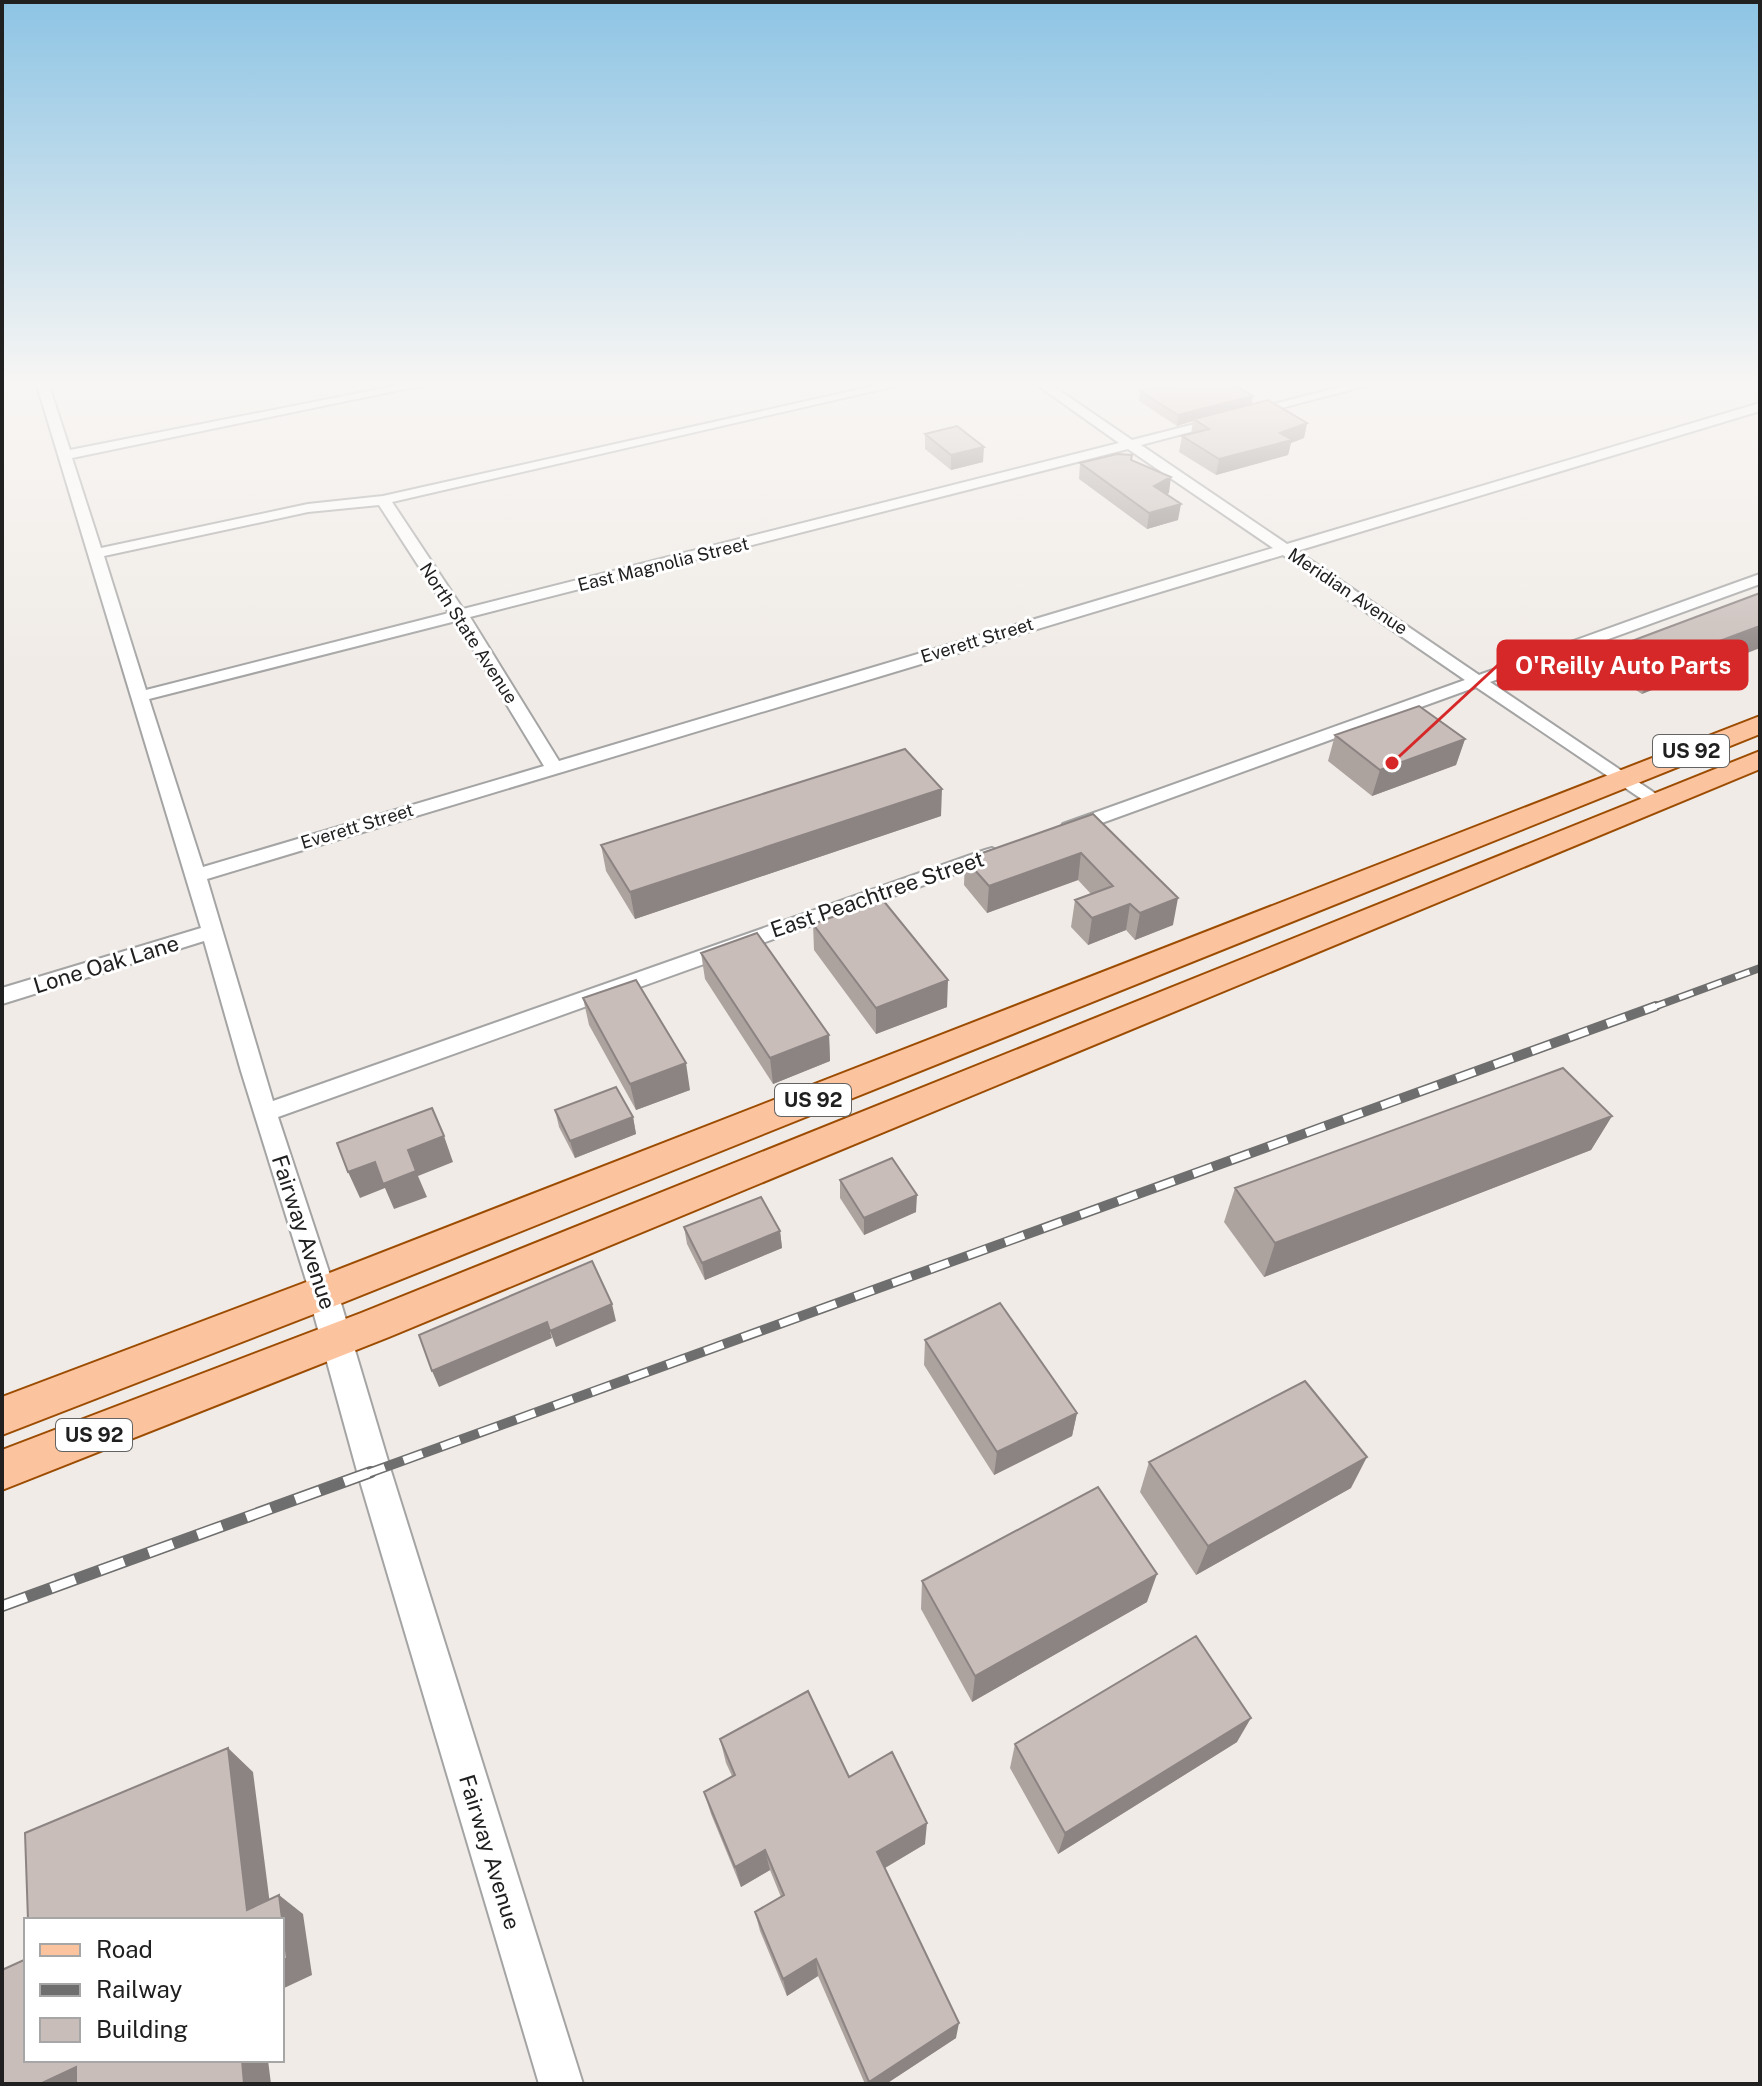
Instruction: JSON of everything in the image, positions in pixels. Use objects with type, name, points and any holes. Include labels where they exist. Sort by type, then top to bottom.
[{"type":"main road","name":"US 92","points":[[2,1416],[323,1293],[1760,724]]},
{"type":"main road","name":"US 92","points":[[2,1470],[339,1340],[1760,759]]},
{"type":"main road","points":[[1082,994],[1111,1025]]},
{"type":"street","name":"Fairway Avenue","points":[[74,479],[138,697],[196,876],[210,932],[339,1340],[374,1471],[561,2084]]},
{"type":"street","points":[[97,553],[308,508],[383,500],[475,479]]},
{"type":"street","name":"East Magnolia Street","points":[[138,697],[993,479]]},
{"type":"street","name":"Meridian Avenue","points":[[1183,479],[1655,802]]},
{"type":"street","name":"Everett Street","points":[[196,876],[1516,479]]},
{"type":"street","name":"North State Avenue","points":[[383,500],[449,603],[461,616],[554,767]]},
{"type":"street","points":[[1055,833],[1760,579]]},
{"type":"street","name":"East Peachtree Street","points":[[266,1112],[1010,848]]},
{"type":"street","name":"Lone Oak Lane","points":[[2,996],[210,932]]},
{"type":"building","points":[[1103,479],[1167,479],[1154,486],[1181,504],[1149,513]]},
{"type":"building","points":[[1760,593],[1760,626],[1655,665],[1621,645]]},
{"type":"building","points":[[1419,706],[1465,739],[1380,770],[1335,735]]},
{"type":"building","points":[[905,749],[942,789],[630,892],[601,845]]},
{"type":"building","points":[[1093,814],[1178,898],[1140,913],[1130,904],[1092,918],[1075,900],[1113,886],[1081,853],[989,886],[965,859]]},
{"type":"building","points":[[882,899],[948,980],[876,1008],[813,924]]},
{"type":"building","points":[[757,933],[829,1035],[770,1058],[701,953]]},
{"type":"building","points":[[636,980],[686,1063],[630,1084],[583,998]]},
{"type":"building","points":[[1563,1068],[1612,1116],[1275,1243],[1235,1188]]},
{"type":"building","points":[[616,1087],[633,1117],[570,1141],[555,1110]]},
{"type":"building","points":[[432,1108],[444,1136],[408,1150],[416,1171],[383,1184],[375,1162],[348,1172],[337,1143]]},
{"type":"building","points":[[892,1158],[917,1195],[864,1218],[840,1180]]},
{"type":"building","points":[[761,1197],[780,1231],[702,1263],[684,1227]]},
{"type":"building","points":[[592,1261],[612,1304],[550,1331],[547,1322],[432,1371],[419,1335]]},
{"type":"building","points":[[1000,1303],[1077,1413],[997,1452],[925,1340]]},
{"type":"building","points":[[1305,1381],[1367,1457],[1208,1546],[1149,1462]]},
{"type":"building","points":[[1098,1487],[1157,1574],[975,1676],[922,1581]]},
{"type":"building","points":[[1196,1636],[1251,1718],[1065,1833],[1015,1744]]},
{"type":"building","points":[[808,1691],[849,1777],[892,1752],[927,1823],[877,1852],[959,2023],[869,2082],[816,1959],[783,1979],[755,1912],[784,1895],[765,1850],[735,1867],[704,1792],[735,1775],[720,1739]]},
{"type":"building","points":[[228,1748],[247,1910],[279,1895],[282,1918],[28,1918],[25,1833]]},
{"type":"building","points":[[24,1960],[24,2062],[242,2062],[244,2084],[76,2084],[76,2067],[40,2084],[2,2084],[2,1970]]},
{"type":"railway","points":[[1651,1008],[1760,968]]},
{"type":"railway","points":[[366,1474],[1656,1006]]},
{"type":"railway","points":[[2,1606],[371,1472]]},
{"type":"place","name":"O'Reilly Auto Parts","points":[[1392,763]]}]
